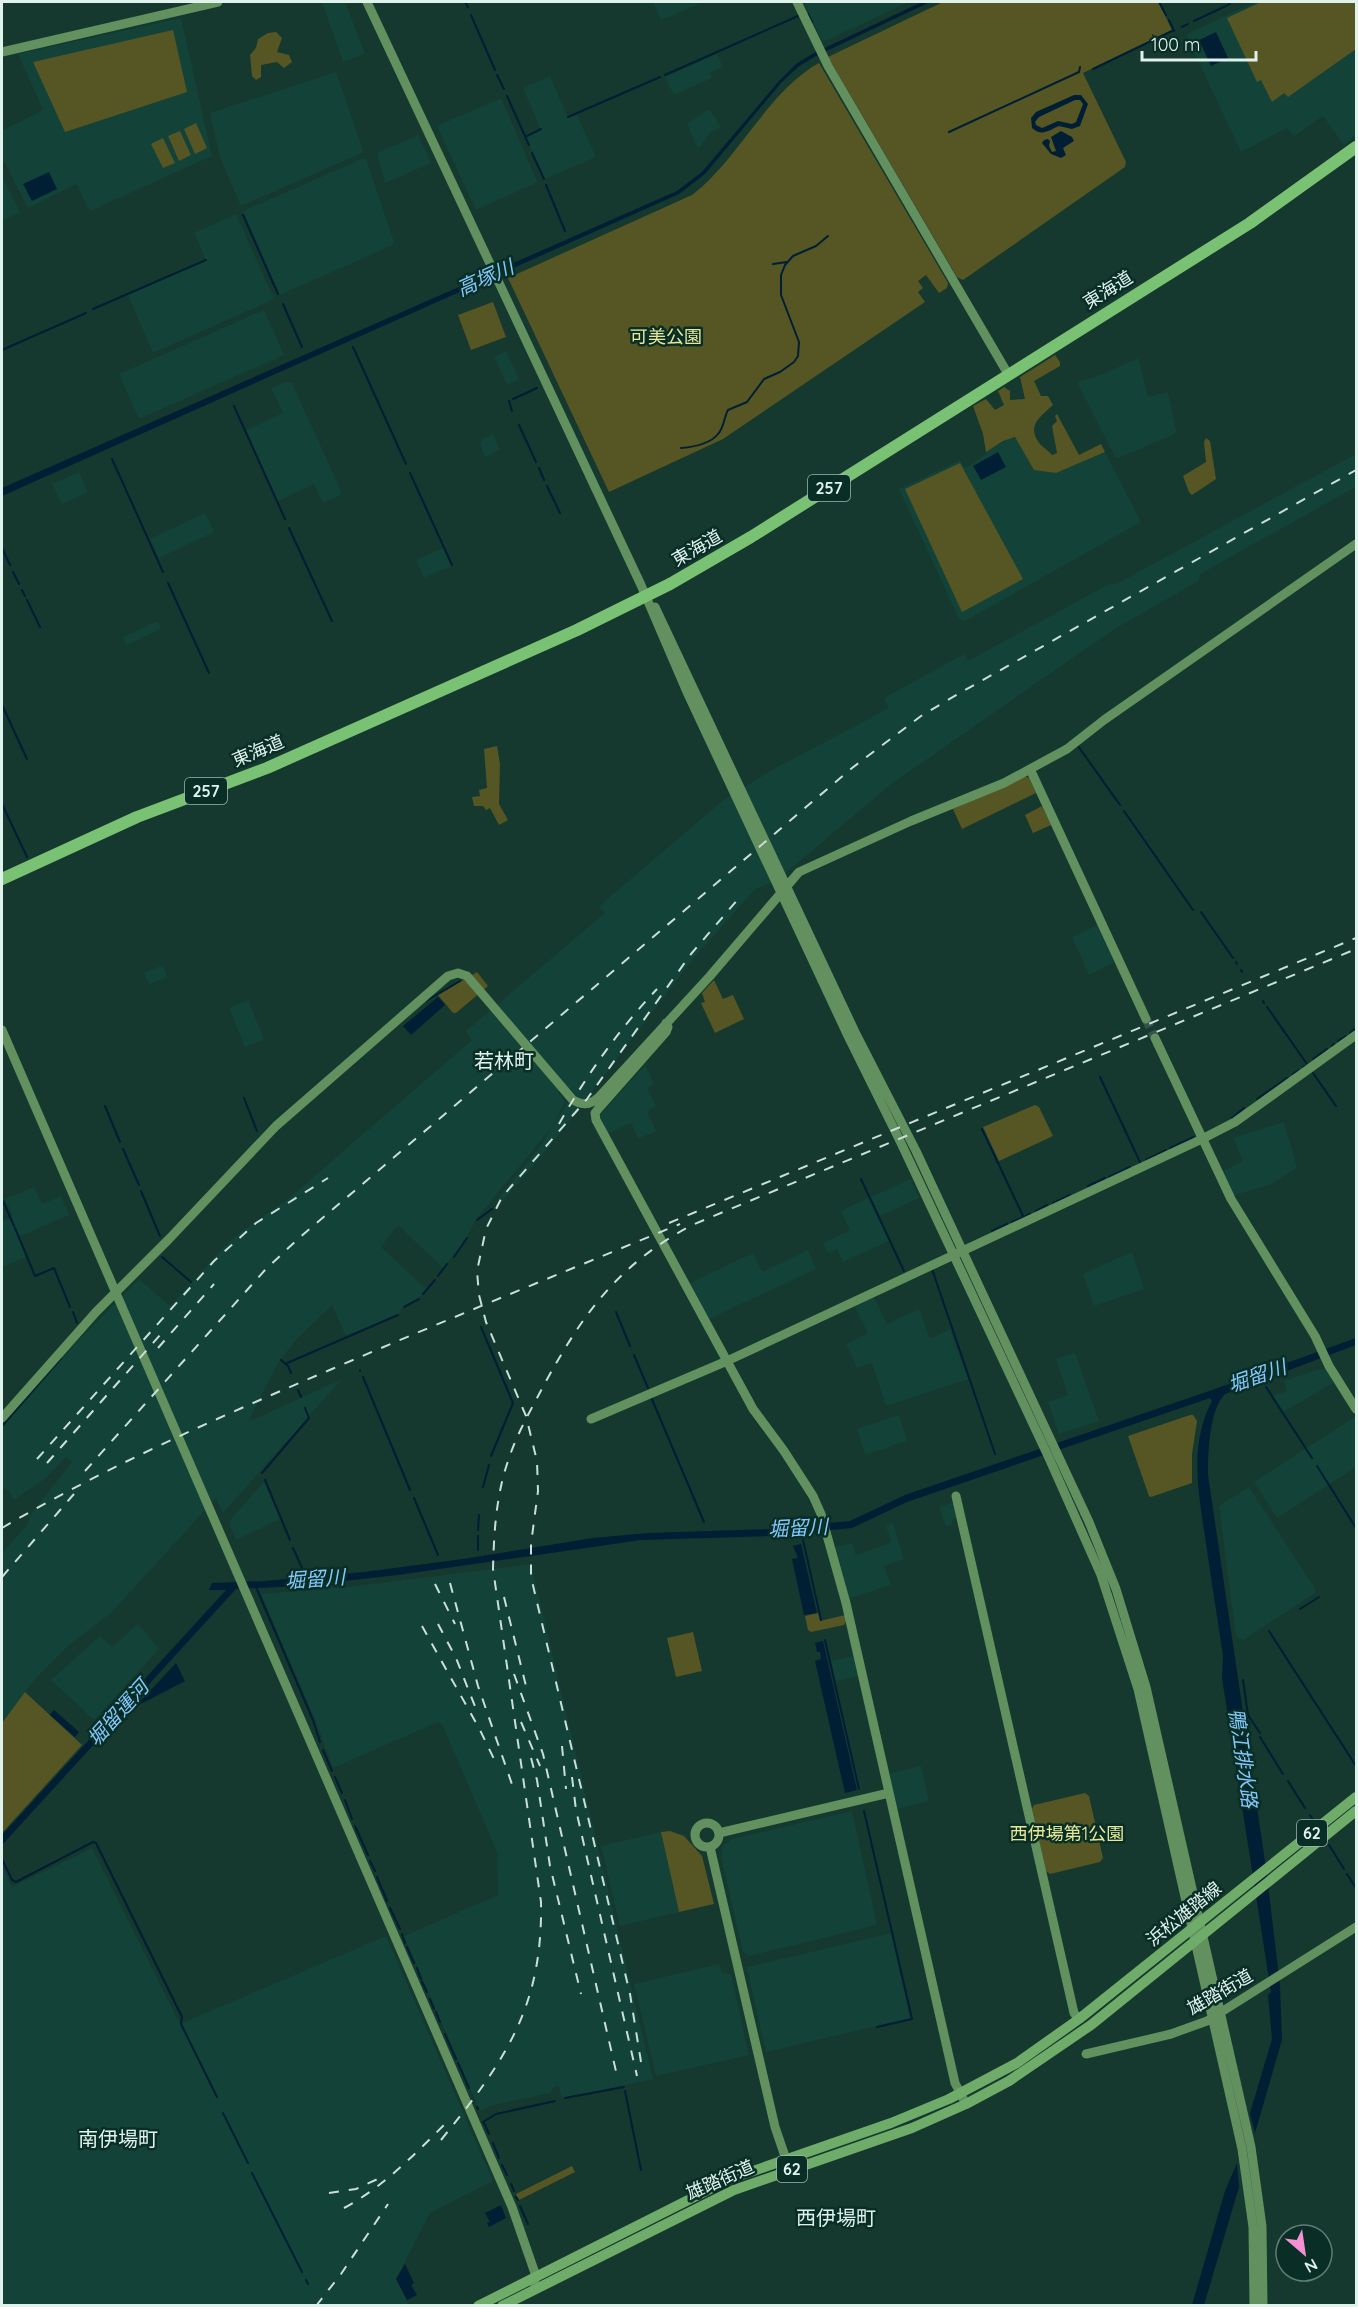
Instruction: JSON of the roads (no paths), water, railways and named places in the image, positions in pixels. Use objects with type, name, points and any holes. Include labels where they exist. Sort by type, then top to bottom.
[{"type":"highway","name":"東海道","points":[[2,879],[136,817],[279,763],[577,630],[646,596],[752,537],[1257,219],[1356,147]]},
{"type":"main road","name":"浜松雄踏線","points":[[1030,2055],[1079,2019],[1356,1797]]},
{"type":"main road","name":"浜松雄踏線","points":[[1054,2052],[1091,2025],[1356,1811]]},
{"type":"main road","name":"雄踏街道","points":[[478,2306],[715,2186],[786,2158],[964,2099],[1009,2081],[1054,2052]]},
{"type":"main road","name":"雄踏街道","points":[[502,2306],[713,2200],[790,2170],[895,2134],[964,2099],[1030,2055]]},
{"type":"street","points":[[2,52],[218,2]]},
{"type":"street","points":[[367,2],[817,962],[958,1252],[1047,1443],[1101,1575],[1133,1671],[1251,2147],[1261,2218],[1263,2306]]},
{"type":"street","points":[[797,2],[820,52],[1008,374]]},
{"type":"street","points":[[2,1418],[96,1312],[179,1229],[268,1133],[313,1091],[448,976],[458,973],[467,976],[572,1099],[580,1104],[595,1101],[710,976],[799,872],[911,821],[996,787],[1067,749],[1104,720],[1356,544]]},
{"type":"street","points":[[1030,769],[1146,1019]]},
{"type":"street","points":[[666,1023],[668,1027],[666,1032],[595,1113],[596,1120],[757,1415],[813,1496],[823,1522],[846,1603],[955,2083],[964,2099]]},
{"type":"street","points":[[2,1030],[512,2207],[536,2276],[531,2291]]},
{"type":"street","points":[[591,1419],[727,1361],[1202,1139],[1235,1122],[1356,1035]]},
{"type":"street","points":[[1155,1038],[1236,1208],[1356,1409]]},
{"type":"street","points":[[956,1496],[1071,2001],[1074,2013],[1079,2019]]},
{"type":"street","points":[[719,1833],[889,1793]]},
{"type":"street","points":[[701,1825],[714,1826],[719,1833],[718,1841],[710,1847],[698,1843],[695,1836],[701,1825]]},
{"type":"street","points":[[710,1847],[775,2127],[790,2170]]},
{"type":"street","name":"雄踏街道","points":[[1086,2054],[1171,2034],[1217,2015],[1356,1927]]},
{"type":"street","points":[[1217,2015],[1245,2164],[1253,2227],[1254,2306]]},
{"type":"water","name":"高塚川","points":[[922,2],[930,2],[816,56],[798,67],[781,83],[705,174],[679,194],[2,496],[2,488],[677,191],[702,172],[796,64],[814,53]]},
{"type":"water","points":[[1216,32],[1228,58],[1211,66],[1199,40]]},
{"type":"water","points":[[1074,95],[1081,95],[1088,104],[1080,126],[1072,129],[1059,126],[1046,132],[1036,131],[1032,128],[1031,118],[1036,112]],"holes":[[[1075,100],[1080,100],[1083,104],[1076,122],[1072,124],[1058,121],[1042,128],[1036,125],[1035,122],[1039,117]]]},
{"type":"water","points":[[1061,131],[1072,137],[1074,141],[1063,148],[1066,155],[1061,158],[1051,154],[1042,143],[1048,139],[1052,152],[1056,151],[1051,137]]},
{"type":"water","points":[[49,172],[57,189],[32,201],[23,184]]},
{"type":"water","points":[[998,452],[1006,467],[981,480],[973,466]]},
{"type":"water","points":[[438,997],[445,1005],[411,1035],[403,1026]]},
{"type":"water","points":[[1356,1338],[1356,1345],[1225,1394],[1216,1410],[1210,1432],[1208,1475],[1266,1868],[1280,1985],[1282,2040],[1255,2133],[1250,2113],[1272,2039],[1268,1995],[1271,1992],[1222,1678],[1223,1656],[1199,1493],[1200,1437],[1204,1419],[1212,1401],[1210,1398],[907,1502],[852,1528],[769,1536],[641,1540],[398,1575],[299,1586],[236,1589],[2,1845],[2,1835],[226,1590],[209,1590],[212,1583],[265,1581],[364,1572],[593,1538],[648,1533],[768,1529],[850,1521],[905,1495],[1215,1389]]},
{"type":"water","points":[[801,1544],[817,1613],[804,1615],[792,1559],[798,1558],[793,1546]]},
{"type":"water","points":[[823,1641],[857,1790],[845,1793],[815,1661],[821,1659],[815,1643]]},
{"type":"water","points":[[176,1663],[185,1681],[135,1707]]},
{"type":"water","points":[[54,1710],[79,1732],[75,1737],[50,1715]]},
{"type":"water","points":[[1237,2163],[1239,2187],[1204,2305],[1192,2305],[1225,2191]]},
{"type":"water","points":[[501,2205],[506,2218],[489,2227],[487,2223],[490,2222],[485,2213]]},
{"type":"water","points":[[405,2264],[414,2283],[411,2285],[417,2295],[407,2300],[396,2279]]},
{"type":"waterway","points":[[465,2],[468,7]]},
{"type":"waterway","points":[[1159,2],[1166,15]]},
{"type":"waterway","points":[[1194,21],[1230,4]]},
{"type":"waterway","points":[[808,14],[812,22]]},
{"type":"waterway","points":[[471,15],[495,70]]},
{"type":"waterway","points":[[665,75],[798,16]]},
{"type":"waterway","points":[[1169,20],[1174,31]]},
{"type":"waterway","points":[[1182,27],[1188,24]]},
{"type":"waterway","points":[[1093,69],[1174,30]]},
{"type":"waterway","points":[[949,132],[1079,72],[1080,67]]},
{"type":"waterway","points":[[497,75],[504,89]]},
{"type":"waterway","points":[[568,117],[660,77]]},
{"type":"waterway","points":[[507,96],[529,145]]},
{"type":"waterway","points":[[525,137],[541,129]]},
{"type":"waterway","points":[[532,153],[544,179]]},
{"type":"waterway","points":[[546,185],[565,231]]},
{"type":"waterway","points":[[243,215],[278,294]]},
{"type":"waterway","points":[[681,448],[701,444],[715,437],[722,429],[728,410],[747,402],[764,379],[794,362],[798,356],[799,342],[781,295],[781,275],[785,265],[793,256],[816,246],[828,236]]},
{"type":"waterway","points":[[93,309],[206,260]]},
{"type":"waterway","points":[[773,264],[787,262]]},
{"type":"waterway","points":[[283,304],[302,347]]},
{"type":"waterway","points":[[2,350],[86,313]]},
{"type":"waterway","points":[[353,347],[406,464]]},
{"type":"waterway","points":[[513,399],[537,388]]},
{"type":"waterway","points":[[509,401],[512,411]]},
{"type":"waterway","points":[[234,406],[285,519]]},
{"type":"waterway","points":[[519,425],[536,462]]},
{"type":"waterway","points":[[112,459],[163,572]]},
{"type":"waterway","points":[[539,468],[544,480]]},
{"type":"waterway","points":[[410,473],[452,565]]},
{"type":"waterway","points":[[547,486],[560,513]]},
{"type":"waterway","points":[[289,528],[332,621]]},
{"type":"waterway","points":[[2,548],[10,565]]},
{"type":"waterway","points":[[13,572],[19,584]]},
{"type":"waterway","points":[[168,583],[209,673]]},
{"type":"waterway","points":[[22,590],[25,596]]},
{"type":"waterway","points":[[27,600],[40,627]]},
{"type":"waterway","points":[[2,705],[27,759]]},
{"type":"waterway","points":[[1078,746],[1120,805]]},
{"type":"waterway","points":[[2,804],[27,857]]},
{"type":"waterway","points":[[1124,811],[1193,910]]},
{"type":"waterway","points":[[1201,912],[1233,958]]},
{"type":"waterway","points":[[426,1001],[460,981]]},
{"type":"waterway","points":[[1267,1007],[1307,1064]]},
{"type":"waterway","points":[[1350,1033],[1356,1028]]},
{"type":"waterway","points":[[1338,1041],[1346,1036]]},
{"type":"waterway","points":[[1313,1059],[1327,1049]]},
{"type":"waterway","points":[[1293,1074],[1299,1070]]},
{"type":"waterway","points":[[1313,1073],[1336,1106]]},
{"type":"waterway","points":[[1100,1077],[1140,1162]]},
{"type":"waterway","points":[[1257,1099],[1287,1078]]},
{"type":"waterway","points":[[244,1098],[257,1131]]},
{"type":"waterway","points":[[105,1106],[120,1142]]},
{"type":"waterway","points":[[1232,1118],[1244,1108]]},
{"type":"waterway","points":[[982,1129],[1023,1216]]},
{"type":"waterway","points":[[1170,1148],[1194,1137]]},
{"type":"waterway","points":[[123,1149],[139,1185]]},
{"type":"waterway","points":[[1146,1160],[1166,1150]]},
{"type":"waterway","points":[[1109,1177],[1130,1167]]},
{"type":"waterway","points":[[1088,1186],[1105,1178]]},
{"type":"waterway","points":[[861,1179],[904,1271]]},
{"type":"waterway","points":[[141,1191],[160,1236]]},
{"type":"waterway","points":[[1053,1203],[1070,1195]]},
{"type":"waterway","points":[[3,1201],[14,1226]]},
{"type":"waterway","points":[[1036,1211],[1047,1205]]},
{"type":"waterway","points":[[477,1220],[492,1209]]},
{"type":"waterway","points":[[1012,1222],[1030,1214]]},
{"type":"waterway","points":[[992,1231],[1007,1224]]},
{"type":"waterway","points":[[15,1228],[35,1276],[54,1268],[70,1307]]},
{"type":"waterway","points":[[454,1257],[467,1238]]},
{"type":"waterway","points":[[162,1257],[191,1282]]},
{"type":"waterway","points":[[438,1276],[447,1264]]},
{"type":"waterway","points":[[932,1269],[995,1454]]},
{"type":"waterway","points":[[423,1294],[435,1280]]},
{"type":"waterway","points":[[404,1307],[419,1299]]},
{"type":"waterway","points":[[73,1312],[77,1323]]},
{"type":"waterway","points":[[616,1312],[630,1346]]},
{"type":"waterway","points":[[285,1364],[398,1315]]},
{"type":"waterway","points":[[481,1327],[513,1403],[491,1456]]},
{"type":"waterway","points":[[634,1355],[648,1388]]},
{"type":"waterway","points":[[2,1426],[61,1358]]},
{"type":"waterway","points":[[281,1360],[288,1366],[291,1373]]},
{"type":"waterway","points":[[363,1377],[410,1490]]},
{"type":"waterway","name":"堀留川","points":[[1266,1387],[1312,1458]]},
{"type":"waterway","points":[[298,1390],[301,1397]]},
{"type":"waterway","points":[[651,1397],[704,1522]]},
{"type":"waterway","points":[[262,1473],[309,1418],[305,1408]]},
{"type":"waterway","points":[[483,1487],[489,1465]]},
{"type":"waterway","points":[[1317,1466],[1356,1528]]},
{"type":"waterway","points":[[265,1480],[290,1540]]},
{"type":"waterway","points":[[414,1498],[438,1555]]},
{"type":"waterway","points":[[478,1530],[479,1515]]},
{"type":"waterway","points":[[478,1536],[478,1550]]},
{"type":"waterway","name":"堀留川","points":[[803,1540],[821,1620]]},
{"type":"waterway","name":"堀留川","points":[[293,1548],[302,1568]]},
{"type":"waterway","points":[[256,1587],[313,1720],[320,1742]]},
{"type":"waterway","points":[[1300,1609],[1319,1597]]},
{"type":"waterway","points":[[1269,1631],[1356,1766]]},
{"type":"waterway","points":[[825,1640],[859,1789]]},
{"type":"waterway","name":"鴨江排水路","points":[[1243,1680],[1248,1715],[1260,1733]]},
{"type":"waterway","name":"鴨江排水路","points":[[1260,1737],[1283,1774]]},
{"type":"waterway","points":[[323,1750],[332,1771]]},
{"type":"waterway","points":[[335,1777],[342,1793]]},
{"type":"waterway","points":[[1288,1781],[1305,1808]]},
{"type":"waterway","points":[[345,1800],[352,1819]]},
{"type":"waterway","points":[[864,1811],[912,2019],[877,2027]]},
{"type":"waterway","points":[[1310,1815],[1313,1820]]},
{"type":"waterway","points":[[355,1826],[368,1855]]},
{"type":"waterway","points":[[2,1859],[12,1880],[16,1882],[93,1842],[96,1843],[182,2017],[181,2024],[217,2097]]},
{"type":"waterway","points":[[1329,1845],[1344,1869]]},
{"type":"waterway","points":[[370,1861],[375,1871]]},
{"type":"waterway","points":[[1347,1874],[1356,1888]]},
{"type":"waterway","points":[[377,1877],[387,1901]]},
{"type":"waterway","points":[[390,1908],[400,1929]]},
{"type":"waterway","points":[[402,1934],[405,1943]]},
{"type":"waterway","points":[[407,1947],[414,1963]]},
{"type":"waterway","points":[[417,1968],[421,1979]]},
{"type":"waterway","points":[[422,1982],[427,1992]]},
{"type":"waterway","points":[[430,1999],[434,2009]]},
{"type":"waterway","points":[[436,2012],[440,2022]]},
{"type":"waterway","points":[[445,2034],[456,2059]]},
{"type":"waterway","points":[[458,2063],[469,2088]]},
{"type":"waterway","points":[[565,2098],[624,2087]]},
{"type":"waterway","points":[[625,2091],[641,2170]]},
{"type":"waterway","points":[[483,2122],[496,2114],[555,2101]]},
{"type":"waterway","points":[[223,2113],[248,2163]]},
{"type":"waterway","points":[[484,2123],[489,2134]]},
{"type":"waterway","points":[[493,2143],[499,2158]]},
{"type":"waterway","points":[[502,2165],[507,2175]]},
{"type":"waterway","points":[[252,2173],[302,2272]]},
{"type":"waterway","points":[[511,2184],[514,2191]]},
{"type":"waterway","points":[[520,2206],[528,2224]]},
{"type":"waterway","points":[[306,2280],[308,2284]]},
{"type":"tunnel","points":[[1146,1019],[1155,1038]]},
{"type":"railway","points":[[85,1471],[265,1270],[299,1238],[852,768],[921,716],[958,694],[1356,470]]},
{"type":"railway","points":[[641,2062],[630,1994],[531,1577],[531,1544],[538,1491],[537,1461],[526,1416],[486,1322],[479,1295],[477,1271],[486,1229],[502,1197],[587,1099],[691,954],[739,898]]},
{"type":"railway","points":[[669,1223],[1356,938]]},
{"type":"railway","points":[[441,2140],[501,2058],[516,2031],[527,2003],[535,1972],[540,1939],[541,1902],[493,1569],[495,1528],[501,1487],[516,1441],[560,1357],[589,1312],[624,1273],[644,1256],[692,1225],[1356,949]]},
{"type":"railway","points":[[559,1124],[580,1088],[604,1054],[629,1020],[657,989]]},
{"type":"railway","points":[[37,1459],[214,1261],[256,1223],[328,1178]]},
{"type":"railway","points":[[2,1528],[123,1463],[206,1424],[419,1332],[680,1224]]},
{"type":"railway","points":[[158,1348],[214,1284]]},
{"type":"railway","points":[[47,1463],[160,1335]]},
{"type":"railway","points":[[2,1577],[74,1494]]},
{"type":"railway","points":[[450,1583],[478,1686],[515,1793]]},
{"type":"railway","points":[[435,1584],[455,1624]]},
{"type":"railway","points":[[504,1597],[527,1690]]},
{"type":"railway","points":[[438,1624],[456,1658],[476,1709]]},
{"type":"railway","points":[[422,1626],[494,1759]]},
{"type":"railway","points":[[514,1674],[543,1754],[618,2080]]},
{"type":"railway","points":[[521,1722],[540,1766]]},
{"type":"railway","points":[[562,1746],[566,1789]]},
{"type":"railway","points":[[531,1758],[537,1780],[550,1866],[581,1994]]},
{"type":"railway","points":[[572,1777],[576,1810],[637,2076]]},
{"type":"railway","points":[[344,2208],[385,2181],[444,2125]]},
{"type":"railway","points":[[329,2193],[356,2189],[382,2177]]},
{"type":"railway","points":[[316,2306],[341,2274],[388,2204]]},
{"type":"district","name":"若林町","points":[[504,1061]]},
{"type":"district","name":"南伊場町","points":[[118,2139]]},
{"type":"district","name":"西伊場町","points":[[836,2218]]},
{"type":"park label","name":"可美公園","points":[[666,337]]},
{"type":"park label","name":"西伊場第1公園","points":[[1067,1834]]},
{"type":"water label","name":"堀留運河","points":[[118,1713]]}]
